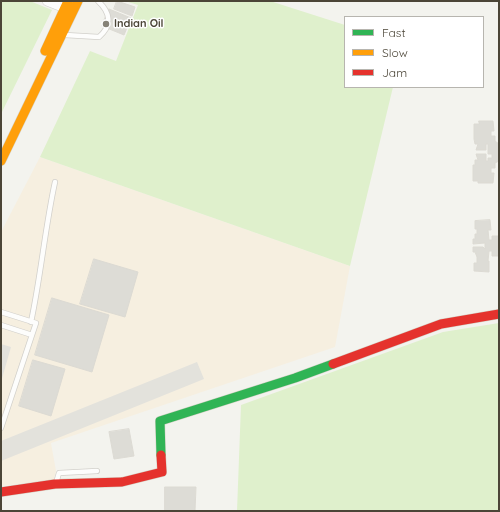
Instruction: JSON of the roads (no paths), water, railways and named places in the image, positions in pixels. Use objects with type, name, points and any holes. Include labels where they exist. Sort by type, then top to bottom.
[{"type":"street","points":[[47,1],[68,7]]},
{"type":"street","points":[[1,145],[68,7],[78,1]]},
{"type":"street","points":[[1,161],[62,35],[68,7]]},
{"type":"street","points":[[1,492],[55,484],[122,482],[162,472],[160,421],[295,378],[441,324],[499,314]]},
{"type":"lane","points":[[62,35],[76,34],[100,37],[104,33],[109,20],[108,14],[98,1]]},
{"type":"lane","points":[[31,322],[39,282],[46,224],[55,182]]},
{"type":"lane","points":[[1,312],[36,323],[1,428]]},
{"type":"lane","points":[[1,325],[32,335]]},
{"type":"lane","points":[[55,484],[59,473],[97,471]]},
{"type":"place","name":"Indian Oil","points":[[106,24]]}]
